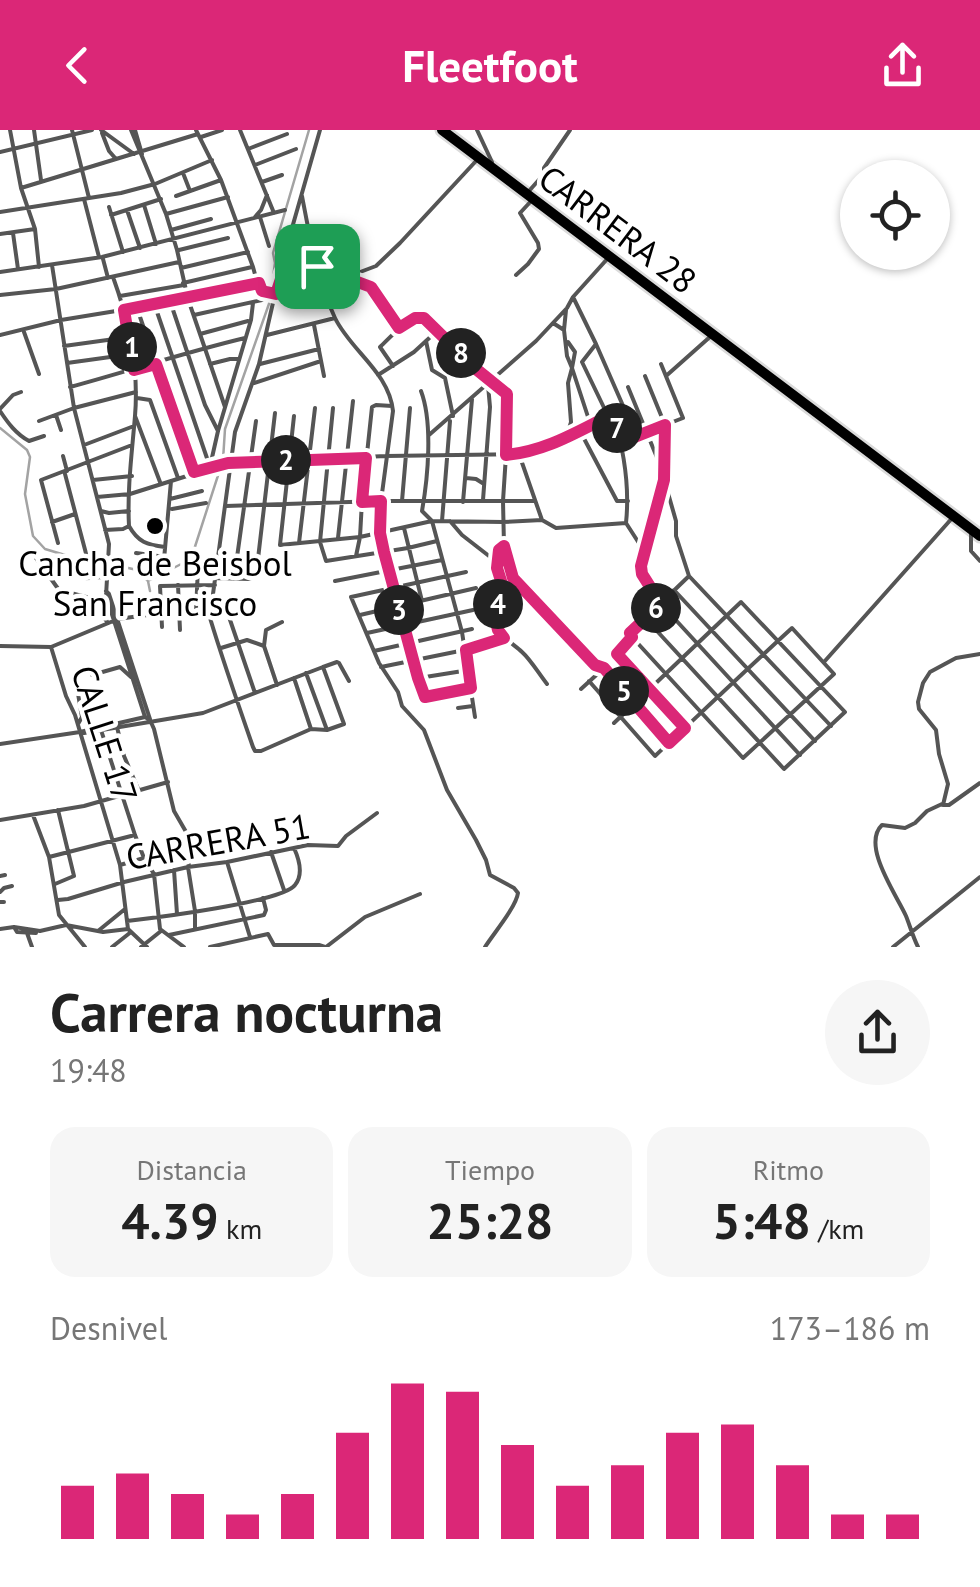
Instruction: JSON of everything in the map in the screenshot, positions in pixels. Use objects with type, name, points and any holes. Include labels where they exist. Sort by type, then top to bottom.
[{"type":"highway","name":"CARRERA 28","points":[[442,130],[976,533]]},
{"type":"street","points":[[10,130],[21,188],[36,229],[39,266]]},
{"type":"street","points":[[34,130],[41,182]]},
{"type":"street","points":[[52,130],[54,138]]},
{"type":"street","points":[[0,152],[92,130]]},
{"type":"street","points":[[133,130],[139,154],[172,230],[188,299],[225,407]]},
{"type":"street","points":[[21,188],[222,130]]},
{"type":"street","points":[[240,130],[274,212]]},
{"type":"street","points":[[194,314],[262,300],[270,293],[283,273],[320,130]]},
{"type":"street","points":[[477,130],[496,170]]},
{"type":"street","points":[[101,131],[139,154]]},
{"type":"street","points":[[101,131],[116,159]]},
{"type":"street","points":[[73,132],[101,258],[120,296],[133,354],[136,416],[129,526],[148,546],[166,547]]},
{"type":"street","points":[[516,275],[539,249],[520,213],[566,132]]},
{"type":"street","points":[[199,134],[228,197],[259,283],[270,293]]},
{"type":"street","points":[[248,148],[287,134]]},
{"type":"street","points":[[255,165],[296,149]]},
{"type":"street","points":[[270,293],[347,278],[376,266],[480,157]]},
{"type":"street","points":[[0,212],[121,193],[155,184],[212,160]]},
{"type":"street","points":[[182,174],[190,191]]},
{"type":"street","points":[[262,182],[282,175]]},
{"type":"street","points":[[176,196],[221,180]]},
{"type":"street","points":[[267,195],[257,218],[269,246]]},
{"type":"street","points":[[302,196],[317,266],[335,318],[378,374],[391,398],[380,533],[418,678],[425,697],[471,688]]},
{"type":"street","points":[[166,214],[228,197]]},
{"type":"street","points":[[110,215],[161,199]]},
{"type":"street","points":[[144,204],[156,244]]},
{"type":"street","points":[[109,207],[123,252]]},
{"type":"street","points":[[127,210],[140,248]]},
{"type":"street","points":[[0,272],[101,258],[285,210]]},
{"type":"street","points":[[172,230],[211,219]]},
{"type":"street","points":[[0,234],[36,229]]},
{"type":"street","points":[[13,232],[18,270]]},
{"type":"street","points":[[177,250],[228,238]]},
{"type":"street","points":[[288,242],[310,238]]},
{"type":"street","points":[[0,295],[56,289],[248,252]]},
{"type":"street","points":[[286,258],[314,254]]},
{"type":"street","points":[[429,435],[536,340],[609,257]]},
{"type":"street","points":[[52,265],[74,408],[109,552],[106,591],[176,815],[189,837],[195,929]]},
{"type":"street","points":[[120,296],[254,266]]},
{"type":"street","points":[[283,273],[317,266]]},
{"type":"street","points":[[347,278],[374,290],[399,328]]},
{"type":"street","points":[[0,335],[259,283]]},
{"type":"street","points":[[255,693],[227,611],[217,605],[213,594],[235,432],[259,364],[270,293]]},
{"type":"street","points":[[97,497],[130,494],[230,463],[506,455],[554,444],[624,408],[572,297]]},
{"type":"street","points":[[171,302],[211,421],[218,430]]},
{"type":"street","points":[[210,467],[253,302]]},
{"type":"street","points":[[155,304],[210,467]]},
{"type":"street","points":[[137,308],[194,472]]},
{"type":"street","points":[[566,308],[567,356],[591,426]]},
{"type":"street","points":[[393,366],[380,348],[399,328],[420,317],[490,383],[507,394],[502,501],[504,546],[513,578],[595,665],[604,668],[669,743]]},
{"type":"street","points":[[266,336],[335,318]]},
{"type":"street","points":[[200,334],[251,320]]},
{"type":"street","points":[[552,322],[564,330]]},
{"type":"street","points":[[314,325],[324,376]]},
{"type":"street","points":[[24,330],[40,374]]},
{"type":"street","points":[[378,374],[438,330]]},
{"type":"street","points":[[666,376],[713,335]]},
{"type":"street","points":[[64,346],[130,336]]},
{"type":"street","points":[[70,387],[245,338]]},
{"type":"street","points":[[426,341],[432,370],[445,378],[452,417],[442,520]]},
{"type":"street","points":[[596,344],[582,362],[622,442],[628,501],[626,523],[644,550]]},
{"type":"street","points":[[259,364],[319,349]]},
{"type":"street","points":[[67,363],[133,354]]},
{"type":"street","points":[[210,364],[239,359]]},
{"type":"street","points":[[254,383],[321,361]]},
{"type":"street","points":[[622,442],[682,418],[661,364]]},
{"type":"street","points":[[567,435],[571,422],[568,383],[572,368]]},
{"type":"street","points":[[645,376],[665,425],[664,480],[644,550],[642,574],[661,604],[800,755]]},
{"type":"street","points":[[483,500],[490,383]]},
{"type":"street","points":[[628,386],[658,460]]},
{"type":"street","points":[[421,391],[429,435],[422,513],[432,521],[458,614],[475,717]]},
{"type":"street","points":[[20,392],[12,395],[0,412],[28,441],[44,436]]},
{"type":"street","points":[[38,422],[74,408],[136,395],[150,400],[174,479],[164,570]]},
{"type":"street","points":[[462,502],[472,399]]},
{"type":"street","points":[[338,538],[353,401]]},
{"type":"street","points":[[356,556],[372,407],[393,408]]},
{"type":"street","points":[[300,543],[315,408]]},
{"type":"street","points":[[334,408],[320,542],[326,561],[438,541]]},
{"type":"street","points":[[402,501],[410,408]]},
{"type":"street","points":[[216,578],[256,576],[275,413]]},
{"type":"street","points":[[56,415],[61,430]]},
{"type":"street","points":[[136,416],[161,484]]},
{"type":"street","points":[[294,416],[280,546],[360,537],[442,520],[542,520]]},
{"type":"street","points":[[234,579],[256,422]]},
{"type":"street","points":[[84,444],[134,426]]},
{"type":"street","points":[[580,432],[617,500],[628,501]]},
{"type":"street","points":[[58,543],[41,480],[132,444]]},
{"type":"street","points":[[520,454],[534,501],[549,526],[626,523]]},
{"type":"street","points":[[63,456],[88,561]]},
{"type":"street","points":[[93,480],[132,476]]},
{"type":"street","points":[[466,478],[484,484]]},
{"type":"street","points":[[664,480],[676,521],[676,536],[690,576],[830,726]]},
{"type":"street","points":[[170,499],[202,490]]},
{"type":"street","points":[[226,506],[534,501]]},
{"type":"street","points":[[169,509],[206,503]]},
{"type":"street","points":[[100,511],[129,511]]},
{"type":"street","points":[[52,522],[75,514]]},
{"type":"street","points":[[824,662],[954,516]]},
{"type":"street","points":[[450,522],[498,564]]},
{"type":"street","points":[[105,530],[129,526]]},
{"type":"street","points":[[404,528],[422,601]]},
{"type":"street","points":[[976,533],[971,551],[980,561]]},
{"type":"street","points":[[504,546],[499,550],[498,564],[502,598],[494,614],[498,630],[547,684]]},
{"type":"street","points":[[136,552],[165,557]]},
{"type":"street","points":[[36,558],[59,590],[90,598],[108,623]]},
{"type":"street","points":[[335,581],[442,560]]},
{"type":"street","points":[[196,612],[198,567],[217,567]]},
{"type":"street","points":[[466,572],[351,597],[405,711],[424,730],[448,790],[481,850],[490,875],[518,893],[515,905],[485,947]]},
{"type":"street","points":[[589,682],[655,756],[701,713],[718,698],[792,628],[834,674],[743,758],[701,713],[632,637],[630,633],[690,576]]},
{"type":"street","points":[[178,585],[180,630]]},
{"type":"street","points":[[162,627],[160,586],[214,586]]},
{"type":"street","points":[[360,615],[476,588]]},
{"type":"street","points":[[674,590],[815,740]]},
{"type":"street","points":[[614,723],[634,703],[650,689],[681,660],[698,644],[741,602],[845,712],[784,770],[681,660],[645,618]]},
{"type":"street","points":[[217,605],[210,616],[257,752],[311,729],[326,730],[344,724],[323,667]]},
{"type":"street","points":[[367,633],[473,610]]},
{"type":"street","points":[[0,646],[50,647],[116,620],[180,614]]},
{"type":"street","points":[[276,685],[264,646],[266,630],[282,622]]},
{"type":"street","points":[[374,651],[472,629]]},
{"type":"street","points":[[581,689],[632,637]]},
{"type":"street","points":[[381,667],[504,638]]},
{"type":"street","points":[[219,649],[251,640],[264,646]]},
{"type":"street","name":"CALLE 17","points":[[50,647],[102,800],[124,882],[130,931]]},
{"type":"street","points":[[617,654],[685,728]]},
{"type":"street","points":[[942,804],[948,784],[936,730],[918,702],[930,672],[956,658],[980,654]]},
{"type":"street","points":[[0,744],[202,713],[337,662],[349,681]]},
{"type":"street","points":[[92,675],[122,667],[134,677]]},
{"type":"street","points":[[418,678],[469,670]]},
{"type":"street","points":[[306,673],[326,730]]},
{"type":"street","points":[[294,678],[311,729]]},
{"type":"street","points":[[77,688],[82,717],[78,724]]},
{"type":"street","points":[[458,708],[473,706]]},
{"type":"street","points":[[80,732],[117,728],[147,719]]},
{"type":"street","points":[[117,728],[138,791]]},
{"type":"street","points":[[101,730],[135,835],[154,874],[161,930],[184,947]]},
{"type":"street","points":[[113,770],[129,764]]},
{"type":"street","points":[[0,820],[58,810],[168,782]]},
{"type":"street","points":[[918,947],[879,861],[876,833],[882,825],[898,829],[910,826],[925,813],[942,804],[949,805],[980,783]]},
{"type":"street","points":[[55,884],[74,876],[58,810]]},
{"type":"street","points":[[33,814],[49,857],[59,916],[84,947]]},
{"type":"street","name":"CARRERA 51","points":[[58,900],[188,867],[312,844],[338,846],[377,814]]},
{"type":"street","points":[[49,857],[135,835]]},
{"type":"street","points":[[127,921],[284,892],[294,887],[299,877],[294,848]]},
{"type":"street","points":[[272,852],[284,892]]},
{"type":"street","points":[[120,865],[144,858]]},
{"type":"street","points":[[227,862],[250,938]]},
{"type":"street","points":[[174,870],[177,914]]},
{"type":"street","points":[[893,947],[980,877]]},
{"type":"street","points":[[0,892],[12,886]]},
{"type":"street","points":[[210,947],[268,934],[276,946],[326,947],[365,917],[420,894]]},
{"type":"street","points":[[168,935],[264,915],[263,898]]},
{"type":"street","points":[[59,916],[68,900]]},
{"type":"street","points":[[98,931],[125,909]]},
{"type":"street","points":[[116,931],[119,913]]},
{"type":"street","points":[[0,929],[27,932],[66,925],[130,931],[144,946],[161,930]]},
{"type":"street","points":[[76,938],[83,929]]},
{"type":"street","points":[[112,947],[130,931]]},
{"type":"street","points":[[27,932],[32,947]]},
{"type":"waterway","points":[[148,581],[191,559],[223,460],[225,429],[270,301],[273,253],[309,130]]},
{"type":"waterway","points":[[0,428],[30,457],[25,494],[33,536],[45,549],[65,555],[86,579],[103,578],[124,567],[137,570],[148,581],[150,591]]},
{"type":"place","name":"Cancha de Beisbol San Francisco","points":[[155,526]]},
{"type":"route","points":[[317,266],[322,284],[347,278],[371,287],[399,328],[415,318],[424,318],[507,394],[506,455],[554,444],[613,414],[622,442],[665,425],[664,480],[641,566],[661,604],[630,633],[632,637],[617,654],[685,728],[669,743],[604,668],[595,665],[513,578],[504,546],[499,550],[497,568],[502,598],[494,614],[504,638],[466,650],[471,688],[425,697],[392,588],[380,533],[381,501],[362,502],[366,458],[228,463],[194,472],[156,364],[134,370],[124,310],[259,283],[262,291],[276,294],[283,273],[317,266]]}]
